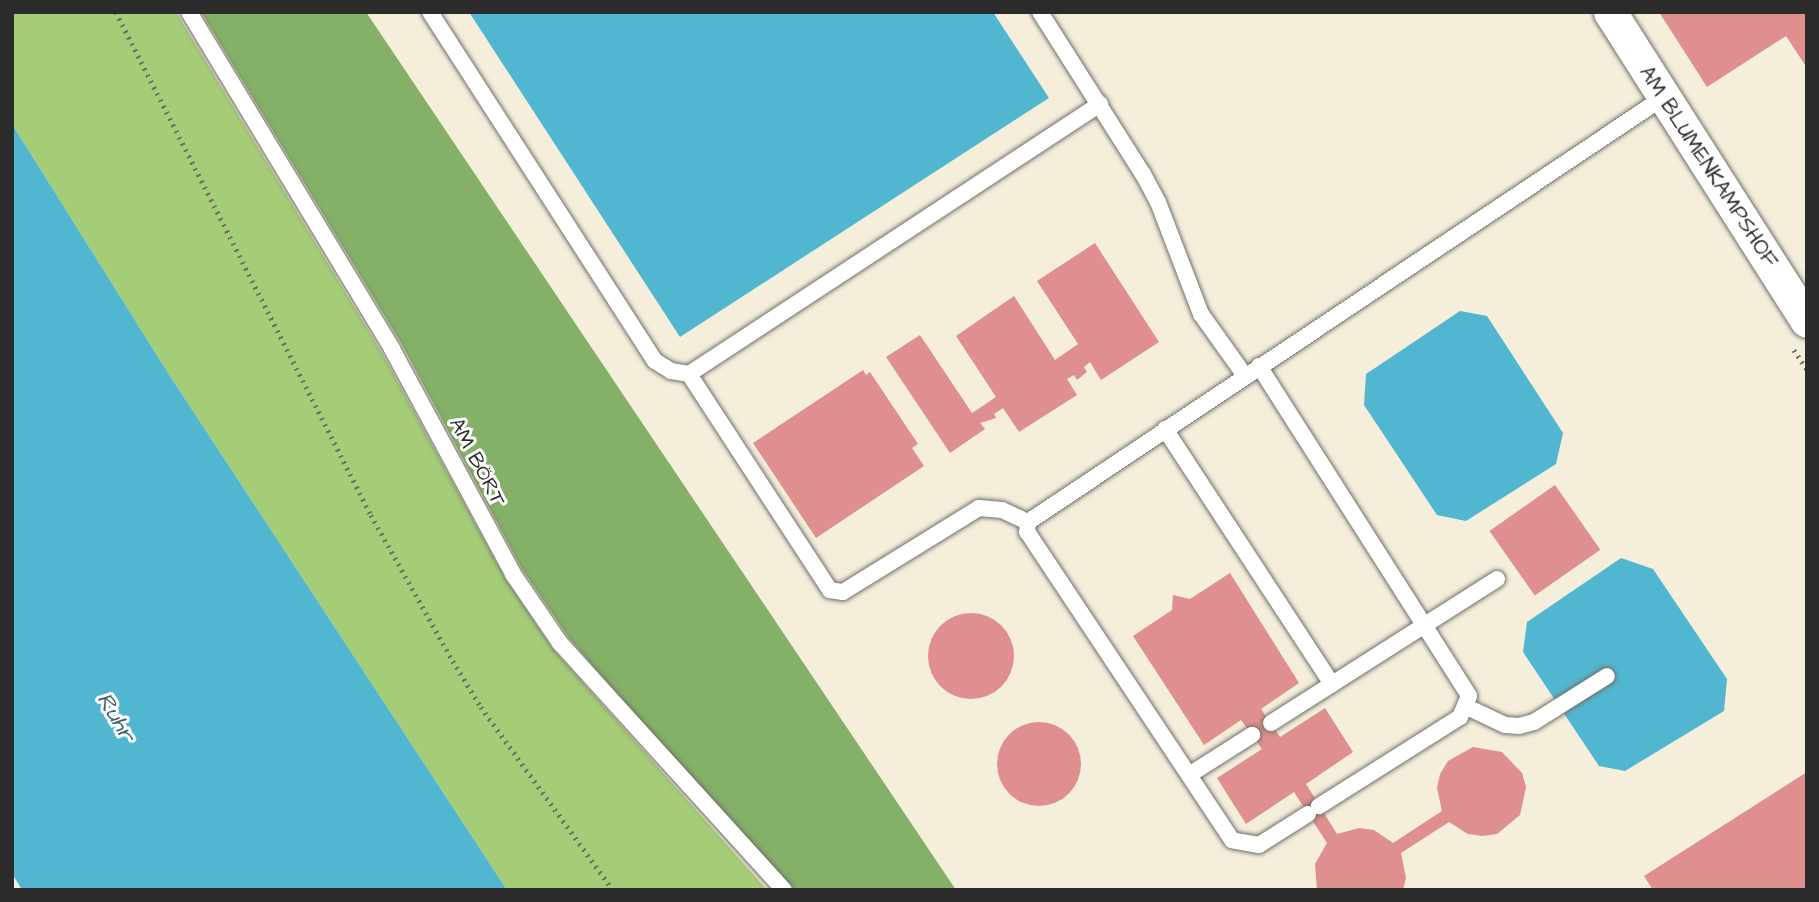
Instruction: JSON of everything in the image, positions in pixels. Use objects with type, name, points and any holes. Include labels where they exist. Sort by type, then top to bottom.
[{"type":"street","name":"AM BLUMENKAMPSHOF","points":[[1610,12],[1807,321]]},
{"type":"lane","name":"AM BÖRT","points":[[189,12],[392,349],[513,573],[560,643],[784,890]]},
{"type":"lane","points":[[430,12],[655,361],[671,371],[689,374],[1100,104]]},
{"type":"lane","points":[[1040,12],[1100,104],[1158,202],[1201,314],[1245,376]]},
{"type":"lane","points":[[1028,522],[1664,97]]},
{"type":"lane","points":[[1028,522],[1027,532],[1232,840],[1259,845],[1460,717],[1467,707],[1469,696],[1259,366]]},
{"type":"lane","points":[[689,374],[830,590],[843,592],[979,508],[1002,510],[1028,522]]},
{"type":"lane","points":[[1165,429],[1332,684]]},
{"type":"lane","points":[[1271,723],[1497,579]]},
{"type":"lane","points":[[1467,707],[1505,725],[1519,726],[1534,722],[1607,676]]},
{"type":"lane","points":[[1189,775],[1252,735]]},
{"type":"path","points":[[116,12],[365,503],[453,661],[481,708],[613,890]]},
{"type":"green space","points":[[12,12],[176,12],[382,353],[505,578],[553,649],[767,890],[507,890],[168,373],[12,124]]},
{"type":"green space","points":[[201,12],[366,12],[956,890],[792,890],[635,715],[569,638],[522,569],[401,343]]},
{"type":"water","points":[[469,12],[993,12],[1049,98],[680,337]]},
{"type":"water","name":"Ruhr","points":[[12,124],[168,373],[507,890],[22,890],[12,873]]},
{"type":"water","points":[[1460,311],[1487,316],[1563,433],[1556,464],[1466,521],[1437,515],[1364,405],[1366,374]]},
{"type":"water","points":[[1621,558],[1653,569],[1727,679],[1724,711],[1625,771],[1599,766],[1523,652],[1527,622]]},
{"type":"building","points":[[1659,12],[1807,12],[1807,68],[1786,36],[1707,87]]},
{"type":"building","points":[[1095,243],[1159,342],[1101,380],[1090,362],[1084,367],[1087,372],[1077,380],[1074,375],[1067,379],[1077,395],[1019,432],[1003,408],[994,414],[996,418],[980,423],[985,429],[950,453],[886,357],[920,335],[972,413],[996,397],[956,336],[1014,296],[1055,360],[1078,344],[1037,281]]},
{"type":"building","points":[[863,370],[866,375],[870,372],[918,444],[912,448],[924,466],[816,538],[753,443]]},
{"type":"building","points":[[1555,485],[1600,550],[1535,596],[1489,531]]},
{"type":"building","points":[[1230,573],[1299,683],[1261,709],[1280,737],[1325,708],[1353,752],[1306,784],[1337,834],[1359,828],[1374,830],[1393,843],[1442,811],[1437,788],[1440,774],[1448,761],[1473,747],[1502,752],[1522,773],[1526,787],[1520,815],[1497,834],[1482,836],[1468,834],[1449,822],[1401,853],[1406,878],[1403,890],[1317,890],[1315,864],[1327,843],[1294,792],[1246,824],[1217,778],[1262,749],[1241,720],[1204,745],[1133,636],[1172,610],[1173,595],[1190,599]]},
{"type":"building","points":[[971,613],[995,620],[1007,632],[1014,656],[1007,680],[995,692],[971,699],[947,692],[935,680],[928,656],[935,632],[947,620]]},
{"type":"building","points":[[1031,722],[1047,722],[1063,729],[1074,740],[1081,756],[1078,780],[1069,794],[1047,806],[1031,806],[1015,799],[1004,788],[997,772],[997,756],[1004,740],[1015,729]]},
{"type":"building","points":[[1807,772],[1807,890],[1653,890],[1644,876]]}]
